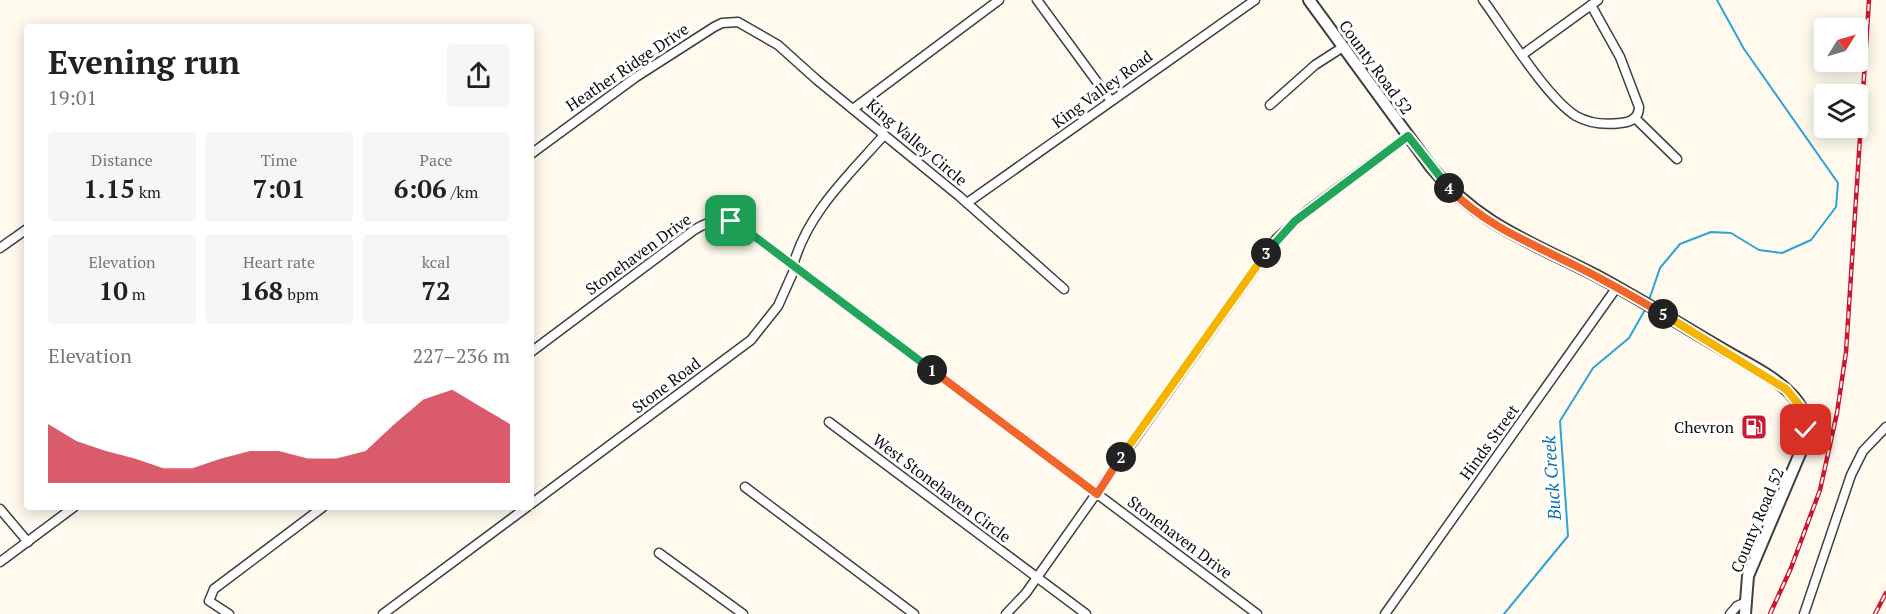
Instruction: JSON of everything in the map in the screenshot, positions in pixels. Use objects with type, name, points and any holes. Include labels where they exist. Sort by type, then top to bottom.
[{"type":"street","points":[[853,109],[999,0]]},
{"type":"street","points":[[1037,0],[1111,101]]},
{"type":"street","name":"King Valley Road","points":[[967,203],[1255,0]]},
{"type":"street","name":"County Road 52","points":[[1309,0],[1445,184],[1470,208],[1510,233],[1617,287],[1666,315],[1786,389],[1800,406],[1806,430],[1804,444],[1754,557],[1746,584],[1745,608]]},
{"type":"street","points":[[1484,0],[1522,55],[1557,100],[1578,117],[1601,124],[1625,123],[1635,118],[1639,107],[1627,74],[1595,3],[1522,55]]},
{"type":"street","name":"Heather Ridge Drive","points":[[534,152],[636,77],[714,27],[729,21],[746,25]]},
{"type":"street","name":"King Valley Circle","points":[[746,25],[778,45],[967,203],[1064,288]]},
{"type":"street","points":[[1270,105],[1315,65],[1343,47]]},
{"type":"street","points":[[1635,118],[1677,159]]},
{"type":"street","name":"Stone Road","points":[[534,502],[751,340],[778,306],[804,237],[824,202],[884,135]]},
{"type":"street","points":[[1006,614],[1037,578],[1278,238],[1307,211],[1408,136]]},
{"type":"street","name":"Stonehaven Drive","points":[[534,350],[694,230],[710,221],[722,219],[742,227],[1257,614]]},
{"type":"street","points":[[0,248],[24,232]]},
{"type":"street","name":"Hinds Street","points":[[1385,614],[1617,287]]},
{"type":"street","name":"West Stonehaven Circle","points":[[829,422],[1086,614]]},
{"type":"street","points":[[1804,614],[1851,475],[1863,451],[1886,427]]},
{"type":"street","points":[[745,488],[914,614]]},
{"type":"street","points":[[0,509],[28,542]]},
{"type":"street","points":[[0,562],[70,510]]},
{"type":"street","points":[[229,614],[209,601],[214,589],[319,510]]},
{"type":"street","points":[[383,614],[523,510]]},
{"type":"street","points":[[659,552],[743,614]]},
{"type":"street","points":[[1730,614],[1737,606],[1745,608]]},
{"type":"waterway","name":"Buck Creek","points":[[1649,300],[1660,268],[1680,244],[1711,232],[1731,233],[1759,250],[1782,253],[1811,240],[1836,207],[1838,183],[1744,49],[1717,0]]},
{"type":"waterway","name":"Buck Creek","points":[[1504,614],[1568,536],[1560,421],[1593,368],[1629,338],[1646,308]]},
{"type":"railway","points":[[1770,614],[1791,568],[1820,490],[1837,413],[1846,352],[1869,0]]},
{"type":"railway","points":[[1875,614],[1886,593]]},
{"type":"place","name":"Chevron","points":[[1754,427]]},
{"type":"route","points":[[731,221],[1097,494],[1278,238],[1307,211],[1408,136],[1445,184],[1470,208],[1510,233],[1617,287],[1778,383],[1791,393],[1800,406],[1806,422],[1806,430]]}]
